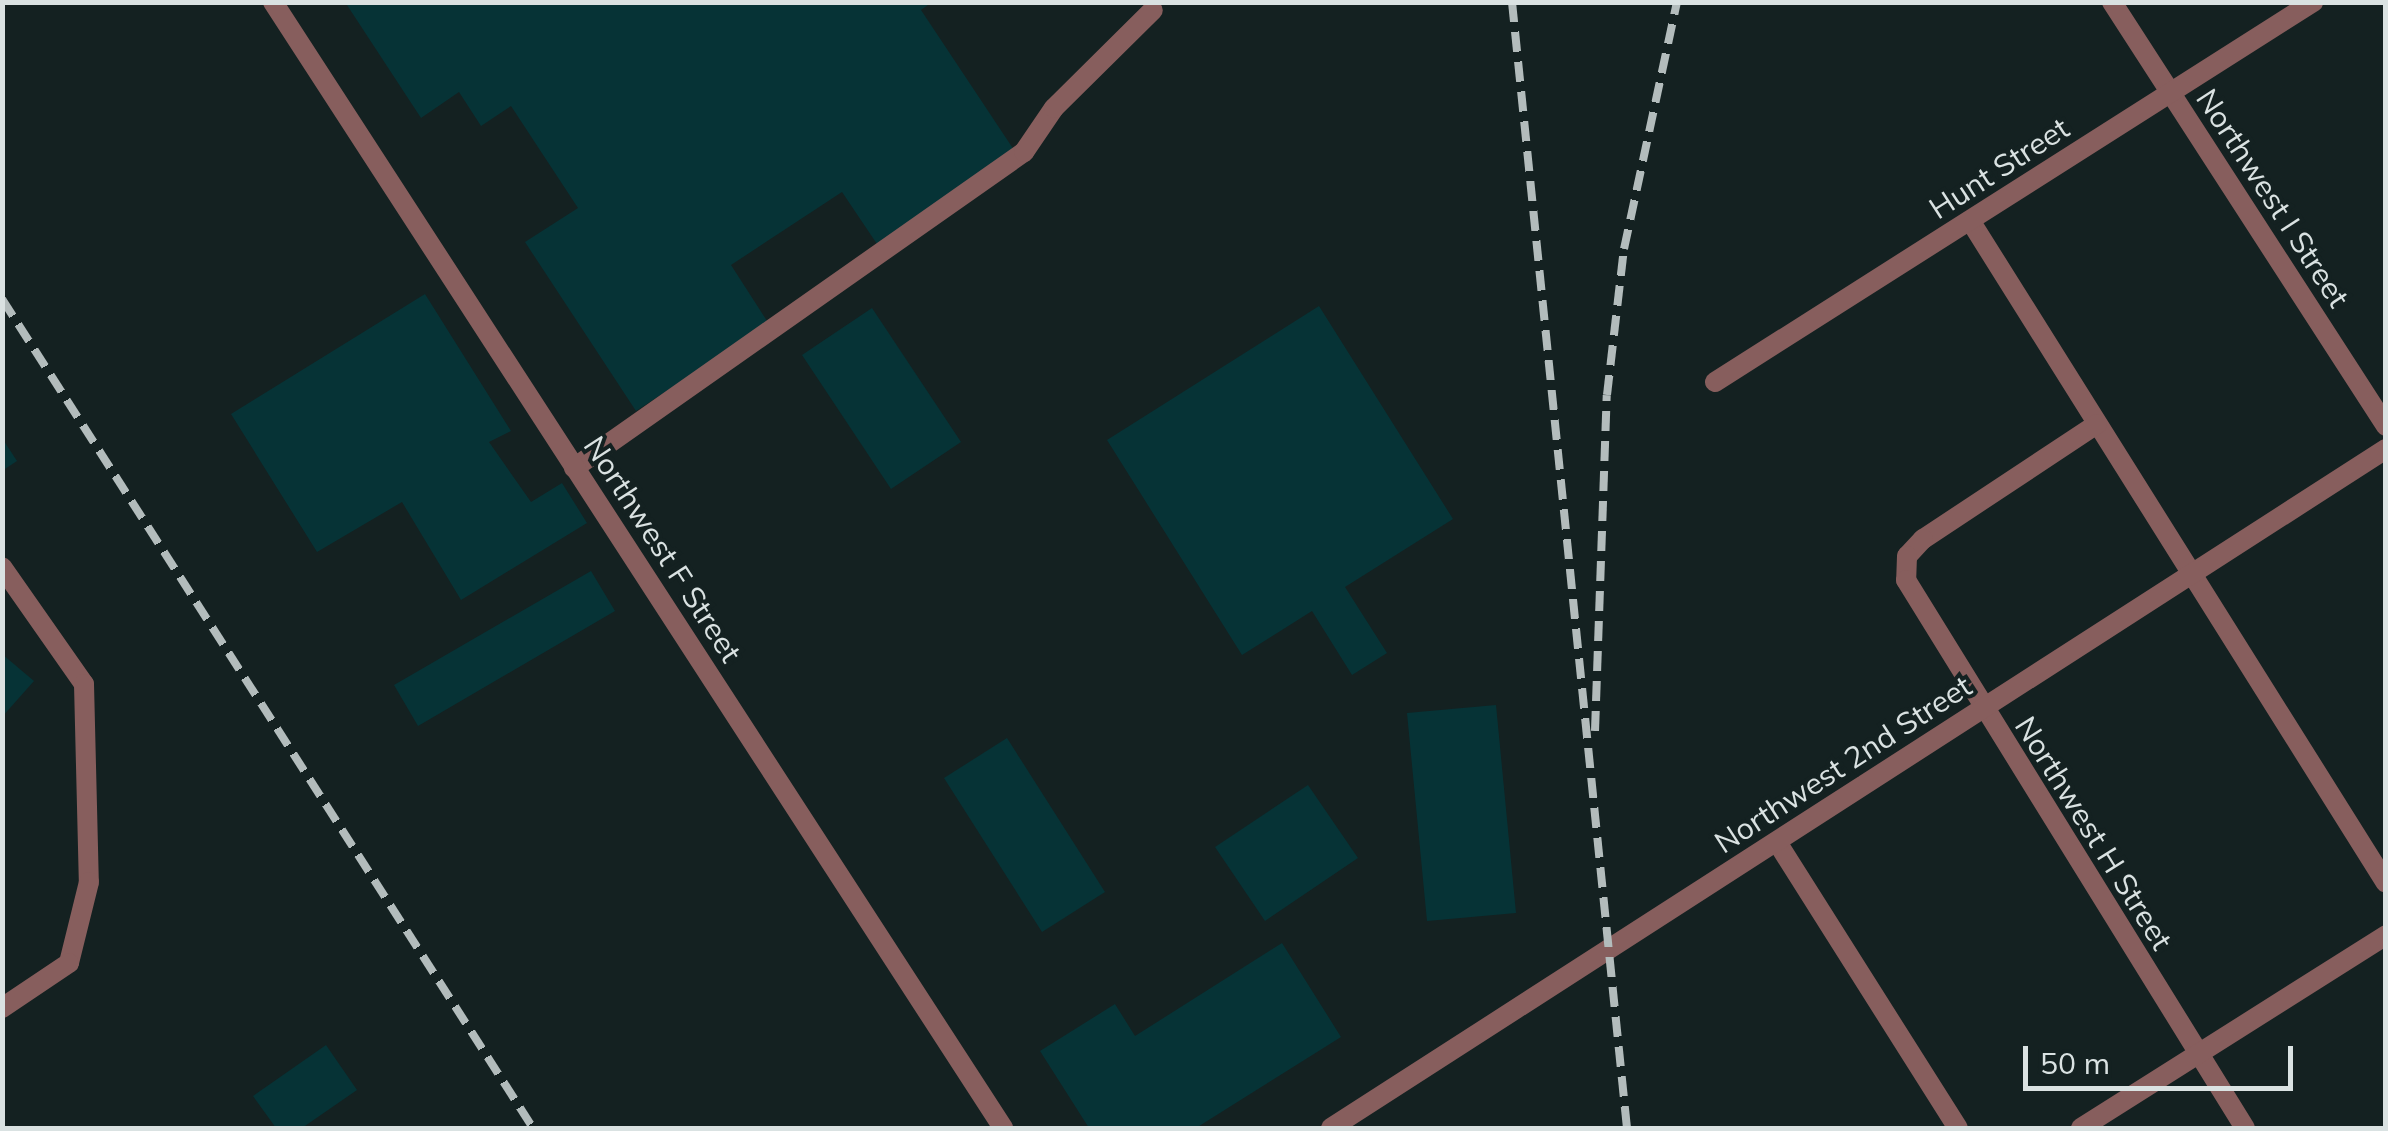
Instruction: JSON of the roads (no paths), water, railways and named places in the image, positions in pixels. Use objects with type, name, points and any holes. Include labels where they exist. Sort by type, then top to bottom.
[{"type":"street","name":"Northwest F Street","points":[[273,2],[1003,1128]]},
{"type":"street","name":"Northwest I Street","points":[[2112,2],[2386,426]]},
{"type":"street","name":"Hunt Street","points":[[1716,382],[2314,2]]},
{"type":"street","points":[[574,468],[1024,152],[1054,108],[1153,10]]},
{"type":"street","points":[[1970,222],[2386,883]]},
{"type":"street","name":"Northwest H Street","points":[[2097,424],[1907,556],[1911,592],[2245,1128]]},
{"type":"street","name":"Northwest 2nd Street","points":[[1331,1128],[2192,577],[2386,448]]},
{"type":"street","points":[[2,567],[84,684],[89,882],[70,963],[2,1008]]},
{"type":"street","points":[[1776,842],[1958,1128]]},
{"type":"street","points":[[2081,1128],[2386,935]]},
{"type":"railway","points":[[1512,2],[1627,1128]]},
{"type":"railway","points":[[1595,731],[1607,395],[1624,249],[1677,2]]},
{"type":"railway","points":[[2,299],[533,1128]]}]
